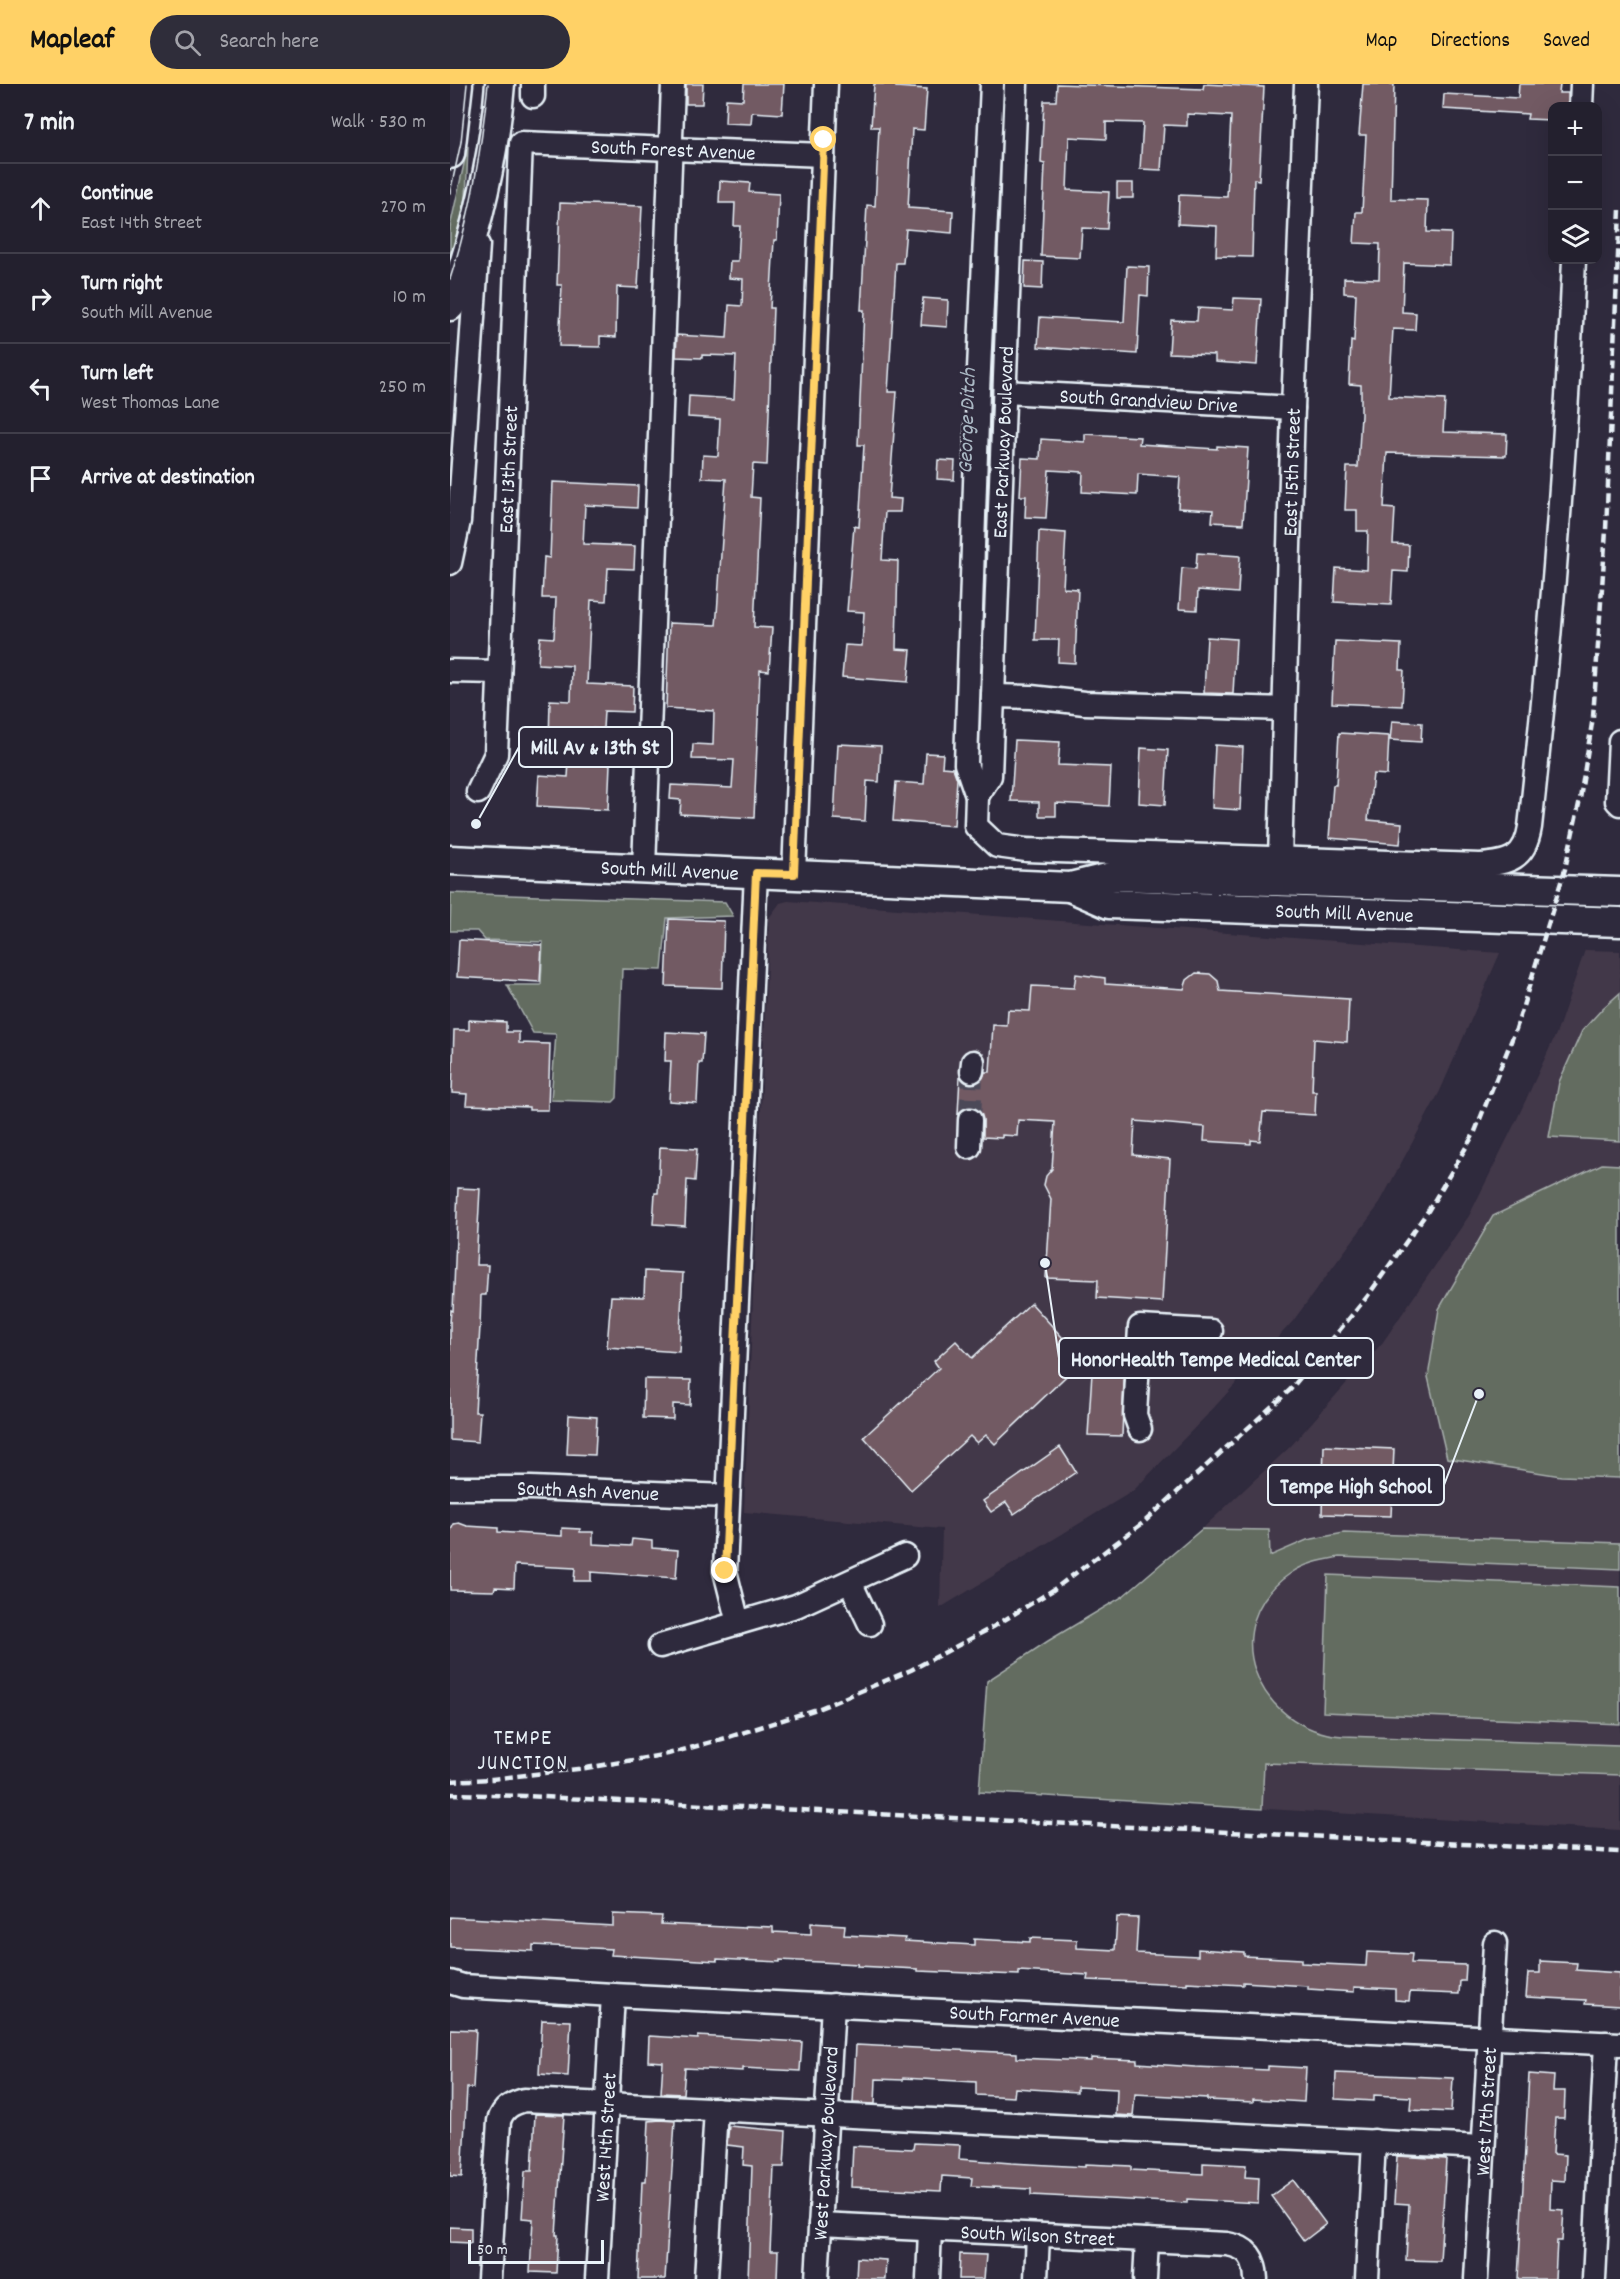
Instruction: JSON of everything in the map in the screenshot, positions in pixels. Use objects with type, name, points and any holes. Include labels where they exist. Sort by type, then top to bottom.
[{"type":"main road","points":[[450,154],[458,84]]},
{"type":"main road","points":[[450,306],[480,213],[497,126],[500,84]]},
{"type":"main road","name":"South Mill Avenue","points":[[450,860],[1070,887],[1115,876],[1620,892]]},
{"type":"main road","name":"South Mill Avenue","points":[[1070,887],[1109,904],[1620,922]]},
{"type":"street","points":[[644,868],[673,84]]},
{"type":"street","points":[[794,874],[826,84]]},
{"type":"street","name":"East Parkway Boulevard","points":[[992,84],[978,391],[966,764],[977,796],[976,825],[997,846],[1026,850],[1280,859]]},
{"type":"street","name":"East Parkway Boulevard","points":[[977,796],[990,776],[1016,84]]},
{"type":"street","name":"East 15th Street","points":[[1280,859],[1293,408],[1306,84]]},
{"type":"street","points":[[1581,102],[1582,84]]},
{"type":"street","name":"East 13th Street","points":[[477,792],[496,754],[521,143]]},
{"type":"street","name":"South Forest Avenue","points":[[521,143],[824,155]]},
{"type":"street","name":"East 13th Street","points":[[450,563],[459,521],[480,213]]},
{"type":"street","points":[[1280,859],[1480,865],[1502,863],[1519,855],[1527,843],[1546,680],[1568,400],[1574,264]]},
{"type":"street","name":"South Grandview Drive","points":[[1005,392],[1293,408]]},
{"type":"street","points":[[450,671],[499,672]]},
{"type":"street","points":[[993,696],[1031,697],[1085,703],[1284,709]]},
{"type":"street","points":[[1620,741],[1617,801],[1620,804]]},
{"type":"street","points":[[738,1623],[725,1571],[756,873]]},
{"type":"street","points":[[969,1147],[970,1120]]},
{"type":"street","points":[[1140,1429],[1135,1415],[1140,1327],[1210,1331]]},
{"type":"street","name":"South Ash Avenue","points":[[450,1488],[531,1488],[727,1496]]},
{"type":"street","points":[[660,1646],[796,1606],[905,1556]]},
{"type":"street","points":[[850,1582],[870,1624]]},
{"type":"street","name":"West 17th Street","points":[[1476,2279],[1495,1943]]},
{"type":"street","name":"South Farmer Avenue","points":[[450,1982],[463,1986],[613,1995],[1613,2043]]},
{"type":"street","name":"West 14th Street","points":[[597,2279],[613,1995]]},
{"type":"street","name":"West Parkway Boulevard","points":[[817,2279],[832,2005]]},
{"type":"street","points":[[1594,2279],[1613,2043]]},
{"type":"street","points":[[489,2279],[498,2130],[502,2113],[508,2106],[524,2100],[1483,2147]]},
{"type":"street","points":[[706,2279],[716,2109]]},
{"type":"street","points":[[1366,2279],[1374,2141]]},
{"type":"street","name":"South Wilson Street","points":[[820,2224],[1227,2244],[1245,2249],[1251,2256],[1256,2279]]},
{"type":"street","points":[[928,2279],[930,2230]]},
{"type":"street","points":[[1036,2279],[1038,2235]]},
{"type":"street","points":[[1145,2279],[1147,2240]]},
{"type":"shaded area","points":[[788,901],[1500,953],[1440,1091],[1378,1206],[1293,1321],[1208,1414],[1133,1491],[940,1608],[942,1529],[744,1512],[769,918],[780,903]]},
{"type":"shaded area","points":[[1585,950],[1620,951],[1620,1830],[979,1792],[987,1681],[1122,1597],[1202,1529],[1291,1446],[1383,1342],[1469,1216],[1557,1032]]},
{"type":"green space","points":[[468,146],[466,199],[450,262],[450,227]]},
{"type":"green space","points":[[451,893],[725,902],[733,916],[667,918],[662,970],[622,969],[617,1098],[613,1102],[551,1100],[556,1034],[533,1033],[507,985],[541,985],[543,942],[485,940],[477,931],[450,931]]},
{"type":"green space","points":[[1620,993],[1620,1141],[1549,1137],[1559,1082],[1582,1031]]},
{"type":"green space","points":[[1602,1164],[1620,1165],[1620,1478],[1561,1476],[1447,1458],[1428,1377],[1439,1309],[1493,1216]]},
{"type":"green space","points":[[1202,1529],[1269,1530],[1270,1556],[1307,1540],[1344,1533],[1620,1543],[1620,1569],[1339,1557],[1314,1562],[1291,1573],[1268,1595],[1254,1620],[1251,1646],[1256,1672],[1268,1696],[1287,1715],[1313,1729],[1343,1736],[1620,1745],[1620,1775],[1264,1763],[1262,1809],[979,1792],[987,1681],[1122,1597]]},
{"type":"green space","points":[[1328,1575],[1620,1587],[1620,1724],[1323,1712]]},
{"type":"building","points":[[686,84],[703,84],[702,104],[686,104]]},
{"type":"building","points":[[744,84],[784,84],[782,114],[752,112],[751,124],[725,123],[726,99],[743,100]]},
{"type":"building","points":[[874,84],[896,84],[896,87],[927,89],[924,130],[912,129],[908,208],[953,211],[952,233],[906,229],[903,263],[896,263],[888,392],[897,392],[889,498],[901,499],[900,512],[885,512],[882,560],[898,561],[896,649],[911,650],[908,682],[842,677],[845,645],[862,646],[864,612],[847,611],[854,526],[859,527],[864,445],[858,445],[864,310],[861,310],[867,205],[875,206],[879,127],[871,127]]},
{"type":"building","points":[[1057,84],[1203,89],[1204,84],[1264,87],[1259,180],[1254,179],[1252,257],[1216,256],[1217,226],[1178,224],[1179,195],[1227,197],[1231,116],[1187,114],[1187,126],[1164,125],[1161,170],[1140,169],[1143,123],[1106,122],[1106,139],[1069,137],[1067,190],[1109,192],[1107,229],[1082,228],[1080,258],[1041,256],[1045,164],[1041,163],[1044,101],[1056,101]]},
{"type":"building","points":[[1363,84],[1394,84],[1391,199],[1428,200],[1427,232],[1451,233],[1450,265],[1404,263],[1402,312],[1416,313],[1415,330],[1393,329],[1389,397],[1445,400],[1443,432],[1507,434],[1506,456],[1387,453],[1384,508],[1395,509],[1393,544],[1409,545],[1408,572],[1393,571],[1391,605],[1334,602],[1336,568],[1367,570],[1368,531],[1357,531],[1357,510],[1345,510],[1347,467],[1358,467],[1361,385],[1349,384],[1356,294],[1344,293],[1344,278],[1379,279],[1380,244],[1354,243],[1356,212],[1362,212],[1366,135],[1359,135]]},
{"type":"building","points":[[1519,84],[1560,84],[1559,93],[1568,93],[1568,102],[1548,102],[1548,120],[1527,119],[1528,114],[1443,109],[1444,94],[1518,98]]},
{"type":"building","points":[[720,181],[750,183],[749,192],[779,194],[770,308],[773,308],[767,465],[753,464],[751,497],[760,498],[754,627],[772,628],[769,671],[760,670],[754,818],[680,814],[681,800],[670,799],[671,785],[732,788],[734,760],[692,759],[693,744],[713,745],[714,711],[666,708],[669,623],[716,625],[726,479],[702,478],[703,455],[718,456],[720,419],[688,417],[689,396],[734,399],[736,356],[676,357],[677,335],[727,338],[729,305],[742,306],[743,279],[729,278],[730,261],[738,261],[740,226],[734,226],[735,203],[719,203]]},
{"type":"building","points":[[1117,183],[1133,183],[1133,198],[1117,198]]},
{"type":"building","points":[[560,203],[642,206],[638,288],[617,287],[616,337],[600,336],[600,347],[559,346],[562,285],[557,285]]},
{"type":"building","points":[[1025,261],[1043,262],[1042,289],[1024,288]]},
{"type":"building","points":[[1127,266],[1149,267],[1148,296],[1140,295],[1137,354],[1038,347],[1040,317],[1124,322]]},
{"type":"building","points":[[923,298],[948,300],[947,327],[921,325]]},
{"type":"building","points":[[1234,298],[1261,299],[1257,365],[1215,362],[1215,355],[1169,353],[1171,320],[1197,321],[1198,308],[1233,310]]},
{"type":"building","points":[[1085,434],[1140,437],[1139,444],[1217,449],[1217,446],[1248,448],[1243,524],[1212,522],[1213,510],[1178,508],[1180,477],[1138,474],[1137,495],[1082,492],[1083,472],[1049,470],[1046,518],[1025,517],[1026,496],[1020,496],[1022,458],[1040,459],[1041,439],[1085,442]]},
{"type":"building","points":[[938,460],[955,461],[954,480],[937,479]]},
{"type":"building","points":[[553,482],[638,486],[637,508],[585,505],[583,544],[635,546],[634,569],[608,568],[606,601],[591,600],[587,684],[633,686],[632,712],[604,711],[603,729],[582,728],[581,745],[549,744],[550,700],[571,701],[572,666],[538,664],[540,637],[554,638],[556,598],[542,598],[544,557],[550,558]]},
{"type":"building","points":[[1039,531],[1066,533],[1063,588],[1078,589],[1075,663],[1058,662],[1059,640],[1035,640]]},
{"type":"building","points":[[1197,553],[1240,556],[1238,593],[1198,590],[1197,610],[1179,609],[1182,568],[1196,569]]},
{"type":"building","points":[[1207,637],[1236,639],[1233,694],[1204,693]]},
{"type":"building","points":[[1335,641],[1401,644],[1400,670],[1404,670],[1402,706],[1332,703]]},
{"type":"building","points":[[1392,721],[1422,723],[1421,742],[1390,740]]},
{"type":"building","points":[[1339,733],[1389,736],[1387,775],[1373,774],[1368,820],[1402,823],[1400,844],[1329,838],[1333,785],[1336,785]]},
{"type":"building","points":[[1015,740],[1060,742],[1058,765],[1111,767],[1109,806],[1056,803],[1056,816],[1039,816],[1039,802],[1011,801]]},
{"type":"building","points":[[838,744],[881,746],[879,782],[867,781],[865,821],[834,819]]},
{"type":"building","points":[[1215,745],[1243,747],[1240,810],[1212,808]]},
{"type":"building","points":[[1141,748],[1168,750],[1165,805],[1139,803]]},
{"type":"building","points":[[926,753],[943,754],[942,767],[953,768],[957,779],[954,826],[893,821],[896,782],[924,784]]},
{"type":"building","points":[[569,762],[610,764],[608,810],[537,806],[539,775],[568,777]]},
{"type":"building","points":[[669,919],[724,921],[722,988],[666,986]]},
{"type":"building","points":[[459,940],[542,945],[540,982],[457,977]]},
{"type":"building","points":[[1196,973],[1210,974],[1218,981],[1220,991],[1349,999],[1347,1042],[1314,1039],[1312,1091],[1316,1091],[1315,1115],[1263,1112],[1260,1141],[1251,1140],[1251,1144],[1204,1141],[1205,1127],[1135,1121],[1133,1155],[1170,1159],[1162,1302],[1097,1298],[1098,1280],[1046,1278],[1051,1199],[1044,1185],[1046,1176],[1052,1169],[1055,1122],[1018,1120],[1017,1136],[983,1137],[983,1120],[978,1109],[964,1108],[958,1114],[960,1077],[970,1084],[977,1084],[985,1072],[990,1072],[993,1025],[1007,1026],[1008,1010],[1030,1011],[1032,986],[1074,988],[1076,974],[1105,978],[1105,984],[1184,989],[1187,980]]},
{"type":"building","points":[[469,1020],[506,1022],[506,1032],[519,1032],[519,1043],[550,1044],[548,1110],[529,1110],[529,1107],[466,1105],[467,1094],[452,1093],[454,1030],[469,1030]]},
{"type":"building","points":[[666,1032],[704,1034],[702,1063],[699,1063],[697,1103],[669,1101],[671,1061],[665,1061]]},
{"type":"building","points":[[660,1147],[697,1149],[695,1181],[687,1180],[685,1226],[653,1224],[655,1193],[658,1193]]},
{"type":"building","points":[[458,1188],[480,1189],[476,1265],[488,1265],[486,1295],[481,1295],[475,1412],[480,1412],[478,1442],[450,1440],[450,1323],[451,1310],[453,1311]]},
{"type":"building","points":[[645,1271],[683,1273],[679,1352],[607,1347],[611,1296],[644,1297]]},
{"type":"building","points":[[1031,1303],[1083,1360],[995,1444],[986,1435],[977,1443],[970,1436],[911,1490],[864,1437],[939,1368],[934,1361],[956,1341],[972,1358]]},
{"type":"building","points":[[1093,1357],[1125,1359],[1122,1436],[1088,1435]]},
{"type":"building","points":[[644,1379],[691,1380],[690,1405],[673,1404],[673,1419],[643,1418]]},
{"type":"building","points":[[569,1415],[597,1417],[595,1455],[567,1454]]},
{"type":"building","points":[[1324,1446],[1394,1449],[1391,1516],[1322,1514]]},
{"type":"building","points":[[1060,1447],[1076,1472],[1014,1514],[1006,1502],[991,1512],[983,1501]]},
{"type":"building","points":[[454,1524],[467,1526],[498,1528],[498,1532],[562,1536],[562,1528],[580,1529],[580,1532],[593,1532],[593,1544],[631,1546],[632,1539],[652,1541],[652,1548],[678,1550],[676,1578],[591,1572],[591,1581],[574,1581],[575,1568],[515,1565],[514,1588],[495,1587],[494,1591],[450,1590],[450,1532]]},
{"type":"building","points":[[613,1914],[662,1916],[661,1924],[773,1927],[773,1932],[811,1934],[811,1923],[845,1925],[844,1935],[974,1945],[974,1939],[1030,1942],[1030,1938],[1077,1940],[1077,1948],[1115,1950],[1117,1917],[1138,1918],[1136,1953],[1198,1956],[1198,1949],[1244,1952],[1244,1956],[1301,1959],[1301,1963],[1366,1966],[1367,1952],[1412,1954],[1411,1963],[1466,1965],[1465,1981],[1460,1981],[1459,1994],[1410,1992],[1409,2001],[1395,2000],[1395,1989],[1354,1987],[1354,1992],[1308,1989],[1308,1986],[1243,1982],[1243,1985],[1087,1980],[1088,1975],[1019,1971],[1019,1975],[918,1971],[918,1969],[857,1966],[858,1964],[780,1960],[780,1962],[717,1959],[717,1961],[611,1955],[612,1949],[533,1945],[533,1951],[450,1947],[450,1917],[613,1926]]},
{"type":"building","points":[[1540,1961],[1577,1963],[1576,1970],[1620,1973],[1620,2006],[1585,2004],[1586,2000],[1526,1997],[1528,1973],[1540,1973]]},
{"type":"building","points":[[542,2020],[571,2021],[568,2076],[539,2074]]},
{"type":"building","points":[[451,2029],[476,2030],[473,2088],[467,2088],[462,2177],[450,2176]]},
{"type":"building","points":[[649,2036],[698,2039],[698,2036],[802,2042],[800,2071],[685,2068],[683,2094],[661,2093],[663,2062],[648,2061]]},
{"type":"building","points":[[856,2045],[1017,2053],[1017,2058],[1137,2060],[1137,2063],[1268,2070],[1268,2066],[1306,2068],[1304,2102],[1253,2099],[1253,2102],[1207,2100],[1207,2098],[1135,2094],[1133,2116],[1116,2115],[1117,2089],[1077,2087],[1077,2092],[1015,2088],[1014,2097],[976,2095],[976,2082],[903,2078],[903,2080],[876,2079],[875,2104],[853,2103]]},
{"type":"building","points":[[1336,2073],[1453,2078],[1451,2112],[1410,2110],[1411,2097],[1374,2095],[1374,2101],[1335,2099]]},
{"type":"building","points":[[1529,2074],[1554,2076],[1553,2091],[1565,2091],[1564,2118],[1555,2118],[1553,2154],[1566,2155],[1565,2181],[1551,2180],[1550,2209],[1564,2210],[1562,2241],[1557,2241],[1555,2279],[1518,2279]]},
{"type":"building","points":[[535,2114],[564,2115],[556,2235],[558,2235],[556,2273],[530,2272],[533,2219],[522,2218],[525,2171],[532,2171]]},
{"type":"building","points":[[649,2121],[675,2121],[665,2279],[638,2279],[642,2181],[646,2181]]},
{"type":"building","points":[[729,2126],[786,2131],[784,2167],[774,2167],[770,2251],[778,2251],[777,2279],[748,2279],[752,2166],[743,2165],[744,2147],[727,2145]]},
{"type":"building","points":[[914,2143],[960,2145],[959,2159],[1011,2163],[1085,2167],[1085,2164],[1131,2166],[1131,2170],[1203,2174],[1203,2163],[1246,2165],[1245,2177],[1259,2178],[1258,2203],[1187,2199],[1187,2203],[1031,2195],[1031,2189],[971,2186],[972,2178],[942,2176],[941,2191],[851,2187],[853,2146],[913,2149]]},
{"type":"building","points":[[1397,2156],[1446,2159],[1440,2261],[1406,2260],[1409,2204],[1394,2203]]},
{"type":"building","points":[[1293,2180],[1326,2224],[1304,2241],[1271,2196]]},
{"type":"building","points":[[450,2227],[471,2228],[471,2243],[450,2242]]},
{"type":"building","points":[[960,2254],[986,2255],[984,2279],[959,2279]]},
{"type":"building","points":[[857,2258],[886,2260],[885,2279],[856,2279]]},
{"type":"waterway","name":"George Ditch","points":[[978,760],[997,222]]},
{"type":"tunnel","points":[[970,1120],[972,1071]]},
{"type":"tram line","points":[[450,193],[461,142],[467,84]]},
{"type":"tram line","points":[[450,279],[464,231],[474,183],[488,84]]},
{"type":"railway","points":[[450,1781],[492,1779],[586,1768],[668,1754],[726,1738],[820,1708],[911,1670],[993,1627],[1053,1590],[1143,1523],[1290,1390],[1367,1297],[1428,1211],[1474,1134],[1516,1029],[1565,869],[1580,799],[1593,717],[1606,530],[1620,209]]},
{"type":"railway","points":[[450,1794],[1620,1852]]},
{"type":"place","name":"Mill Av & 13th St","points":[[476,824]]},
{"type":"place","name":"HonorHealth Tempe Medical Center","points":[[1045,1263]]},
{"type":"place","name":"Tempe High School","points":[[1479,1394]]},
{"type":"district","name":"TEMPE JUNCTION","points":[[523,1748]]},
{"type":"route","points":[[725,1571],[756,873],[794,874],[824,140]]}]
